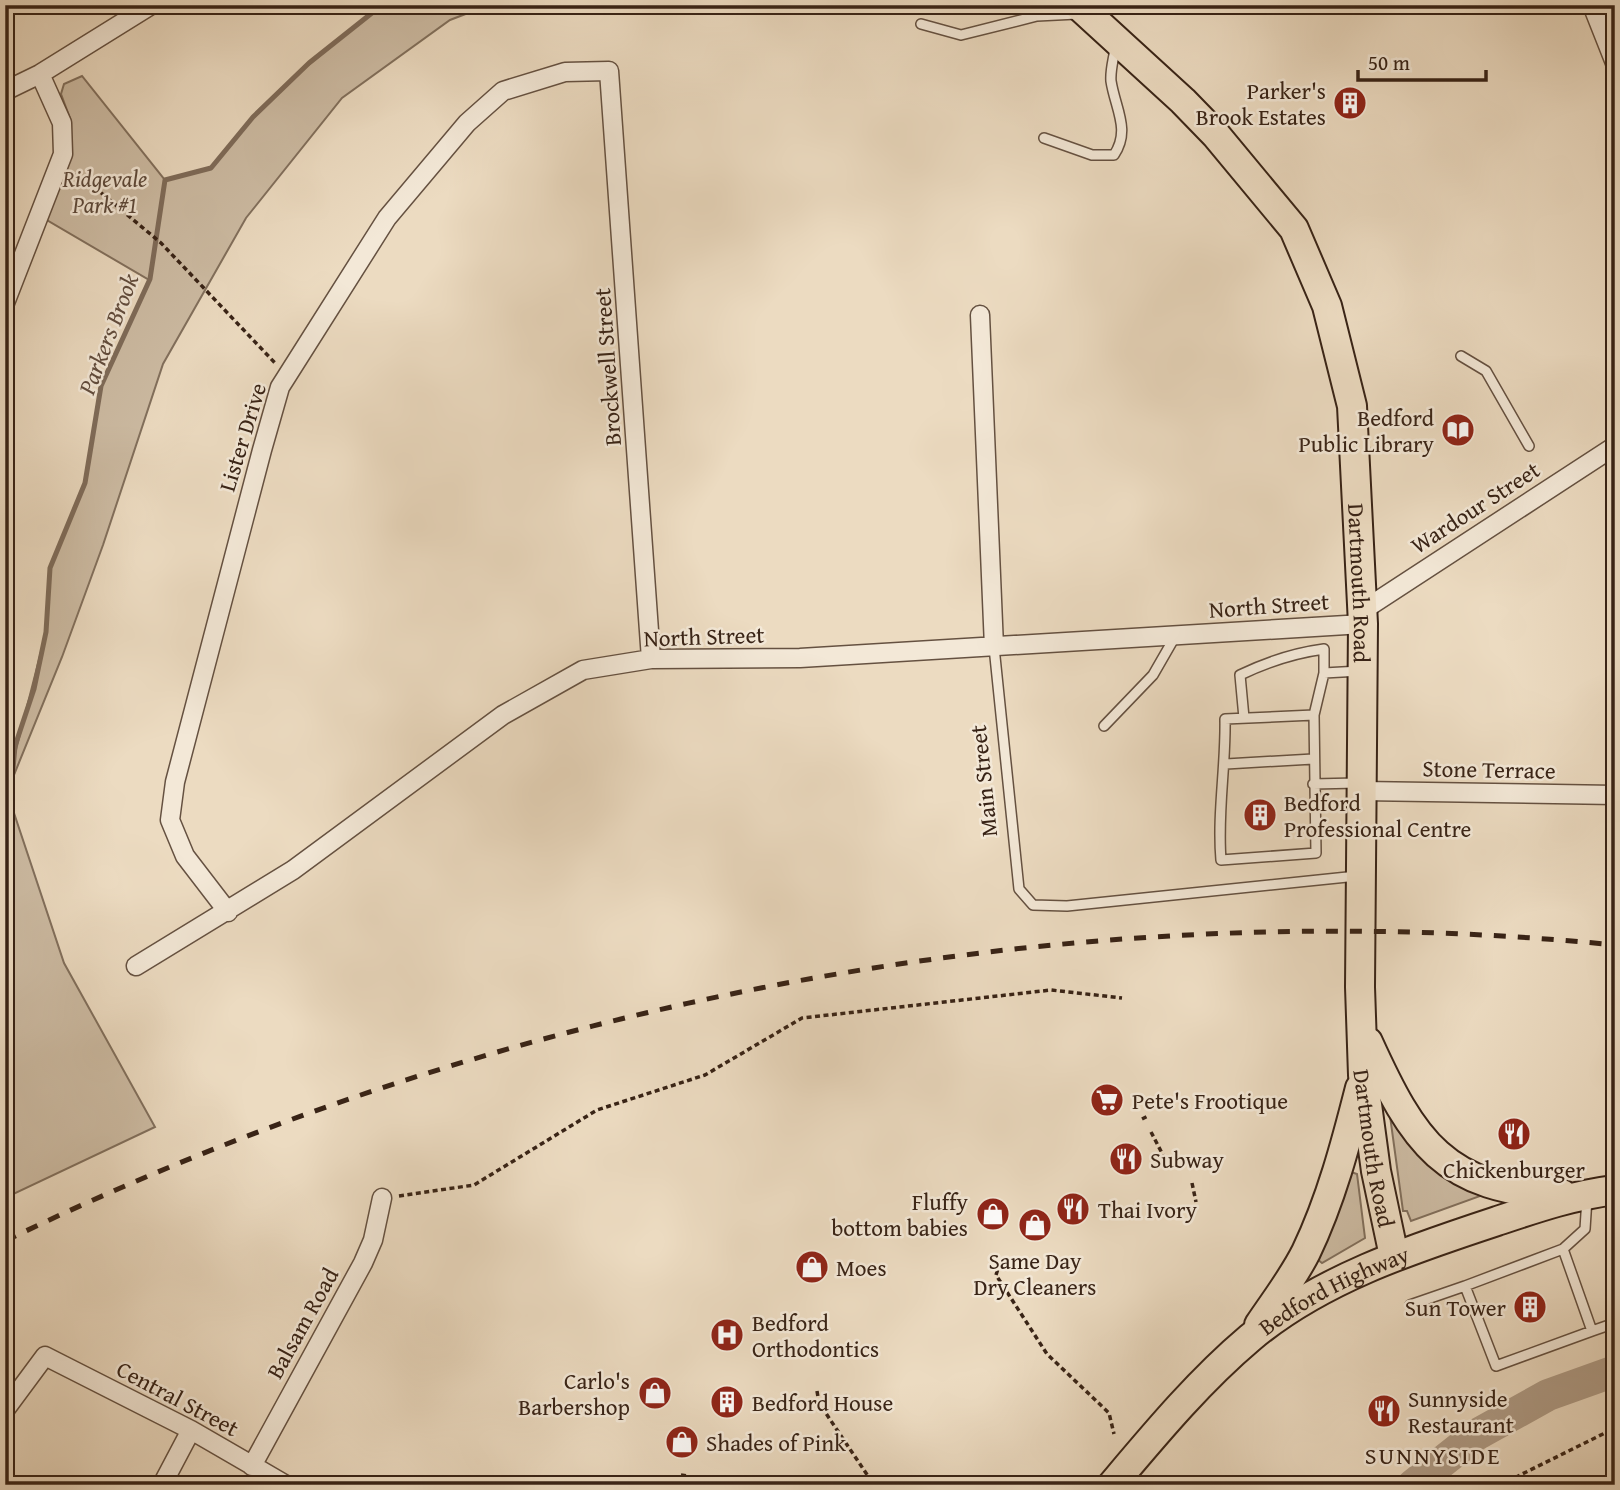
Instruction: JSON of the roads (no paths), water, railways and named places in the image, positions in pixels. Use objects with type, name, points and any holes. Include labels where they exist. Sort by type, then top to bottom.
[{"type":"main road","name":"Dartmouth Road","points":[[1084,10],[1216,135],[1294,229],[1326,306],[1352,406],[1362,617],[1363,1075],[1376,1171],[1394,1256]]},
{"type":"main road","points":[[1361,1026],[1397,1104],[1428,1146],[1451,1164],[1497,1186],[1528,1193],[1594,1192]]},
{"type":"main road","points":[[1251,1338],[1300,1264],[1315,1231],[1347,1139],[1363,1075]]},
{"type":"main road","name":"Bedford Highway","points":[[1112,1485],[1174,1415],[1251,1338],[1300,1304],[1394,1256],[1594,1192]]},
{"type":"street","points":[[5,91],[40,74],[151,5]]},
{"type":"street","points":[[1591,5],[1615,63]]},
{"type":"street","name":"Lister Drive","points":[[228,912],[185,856],[170,820],[175,782],[280,387],[387,218],[467,123],[503,92],[565,72],[609,71]]},
{"type":"street","name":"Brockwell Street","points":[[609,71],[651,659]]},
{"type":"street","points":[[5,303],[63,155],[62,123],[40,74]]},
{"type":"street","name":"Main Street","points":[[980,315],[994,647]]},
{"type":"street","name":"Wardour Street","points":[[1362,617],[1615,446]]},
{"type":"street","name":"North Street","points":[[136,966],[228,912],[304,862],[503,715],[583,670],[651,659],[800,658],[994,647],[1176,635],[1362,617]]},
{"type":"street","name":"Stone Terrace","points":[[1362,787],[1615,795]]},
{"type":"street","name":"Balsam Road","points":[[253,1466],[363,1263],[373,1240],[382,1198]]},
{"type":"street","name":"Central Street","points":[[5,1410],[45,1356],[191,1430],[286,1485]]},
{"type":"street","points":[[162,1485],[191,1430]]},
{"type":"lane","points":[[921,24],[961,35],[1037,16],[1084,10]]},
{"type":"lane","points":[[1044,138],[1092,155],[1114,155],[1121,145],[1123,125],[1111,79],[1116,39]]},
{"type":"lane","points":[[1461,356],[1486,371],[1529,446]]},
{"type":"lane","points":[[1104,726],[1153,675],[1176,635]]},
{"type":"lane","name":"Main Street","points":[[994,647],[1019,889],[1033,905],[1068,906],[1363,876]]},
{"type":"lane","points":[[1244,718],[1240,675],[1298,652],[1324,649],[1324,673],[1314,715],[1316,853],[1221,860],[1219,834],[1226,764],[1225,719],[1314,715]]},
{"type":"lane","points":[[1324,673],[1362,671]]},
{"type":"lane","points":[[1226,764],[1313,759]]},
{"type":"lane","points":[[1313,784],[1362,787]]},
{"type":"lane","points":[[1615,1086],[1615,1106]]},
{"type":"lane","points":[[1410,1305],[1563,1249],[1586,1229],[1594,1192]]},
{"type":"lane","points":[[1563,1249],[1592,1331]]},
{"type":"lane","points":[[1465,1286],[1496,1366],[1615,1323]]},
{"type":"waterway","name":"Parkers Brook","points":[[5,859],[15,746],[34,689],[46,632],[50,568],[85,483],[101,386],[150,279],[165,180],[211,168],[253,117],[309,63],[382,5]]},
{"type":"waterway","points":[[1413,1485],[1476,1435],[1548,1395],[1615,1371]]},
{"type":"railway","points":[[5,1241],[194,1157],[388,1086],[587,1027],[790,982],[995,951],[1202,934],[1409,932],[1615,945]]},
{"type":"place","name":"Parker's Brook Estates","points":[[1350,103]]},
{"type":"place","name":"Bedford Public Library","points":[[1458,430]]},
{"type":"place","name":"Bedford Professional Centre","points":[[1260,815]]},
{"type":"place","name":"Pete's Frootique","points":[[1107,1100]]},
{"type":"place","name":"Chickenburger","points":[[1514,1134]]},
{"type":"place","name":"Subway","points":[[1126,1159]]},
{"type":"place","name":"Thai Ivory","points":[[1073,1209]]},
{"type":"place","name":"Fluffy bottom babies","points":[[993,1214]]},
{"type":"place","name":"Same Day Dry Cleaners","points":[[1035,1225]]},
{"type":"place","name":"Moes","points":[[812,1267]]},
{"type":"place","name":"Sun Tower","points":[[1530,1307]]},
{"type":"place","name":"Bedford Orthodontics","points":[[727,1335]]},
{"type":"place","name":"Carlo's Barbershop","points":[[655,1393]]},
{"type":"place","name":"Bedford House","points":[[727,1402]]},
{"type":"place","name":"Sunnyside Restaurant","points":[[1384,1411]]},
{"type":"place","name":"Shades of Pink","points":[[682,1442]]},
{"type":"district","name":"SUNNYSIDE","points":[[1433,1455]]},
{"type":"park label","name":"Ridgevale Park #1","points":[[105,191]]}]
